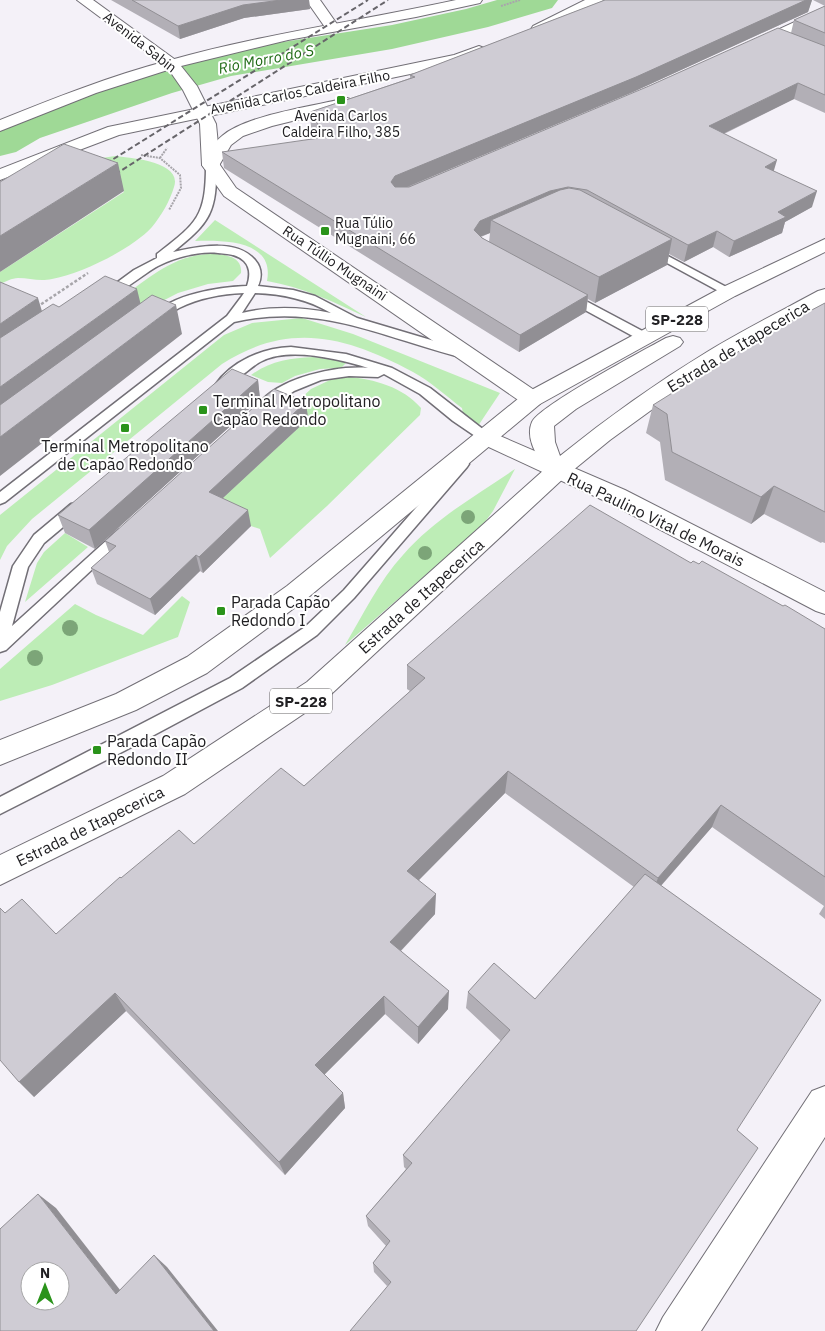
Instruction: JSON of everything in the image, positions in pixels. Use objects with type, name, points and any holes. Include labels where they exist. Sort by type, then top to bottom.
[{"type":"main road","name":"Avenida Sabin","points":[[84,0],[175,68],[191,89],[202,112]]},
{"type":"main road","points":[[313,0],[332,28]]},
{"type":"main road","points":[[0,126],[90,90],[288,36],[416,13],[475,0]]},
{"type":"main road","points":[[528,32],[554,22],[596,0]]},
{"type":"main road","points":[[740,51],[775,36],[820,10]]},
{"type":"main road","points":[[775,36],[792,43]]},
{"type":"main road","name":"Avenida Carlos Caldeira Filho","points":[[0,175],[114,131],[458,59],[493,46]]},
{"type":"main road","points":[[381,92],[458,59]]},
{"type":"main road","points":[[211,165],[228,139],[235,134],[287,117],[332,108],[365,97]]},
{"type":"main road","points":[[237,105],[287,117]]},
{"type":"main road","points":[[202,112],[208,124],[211,165]]},
{"type":"main road","name":"Rua Túllio Mugnaini","points":[[211,165],[230,192],[532,399]]},
{"type":"main road","name":"SP-228","points":[[0,753],[126,702],[197,665],[296,593],[532,399],[728,292],[825,245]]},
{"type":"main road","points":[[558,470],[542,446],[543,422],[568,404],[718,313],[749,281]]},
{"type":"main road","name":"Estrada de Itapecerica","points":[[0,870],[174,785],[317,690],[558,470],[595,439],[657,394],[740,341],[825,295]]},
{"type":"main road","name":"Rua Paulino Vital de Morais","points":[[486,437],[616,496],[825,604]]},
{"type":"main road","points":[[677,1331],[825,1104]]},
{"type":"lane","points":[[28,178],[38,159]]},
{"type":"lane","points":[[97,301],[181,240],[206,212],[211,189],[211,165]]},
{"type":"lane","points":[[641,244],[728,292]]},
{"type":"lane","points":[[0,499],[231,319],[246,303],[256,276],[254,264],[249,257],[235,251],[223,249],[195,251],[149,265]]},
{"type":"lane","points":[[552,287],[644,337]]},
{"type":"lane","points":[[146,326],[169,308],[189,300],[214,294],[252,290],[285,292],[310,298],[330,306],[352,320]]},
{"type":"lane","points":[[231,319],[248,313],[305,312],[352,320],[473,357]]},
{"type":"lane","points":[[0,806],[236,683],[311,631],[349,594],[486,437],[454,415],[425,391],[406,380],[366,362],[338,355],[308,352],[265,354],[247,364],[212,393]]},
{"type":"lane","points":[[253,416],[270,400],[313,379],[362,370],[406,380]]},
{"type":"lane","points":[[0,640],[21,566],[28,553],[39,538],[89,497]]},
{"type":"lane","points":[[0,646],[132,525]]},
{"type":"path","points":[[134,154],[160,158],[180,175],[181,188],[169,210]]},
{"type":"green space","points":[[115,156],[153,162],[171,171],[175,178],[170,198],[152,227],[119,252],[77,272],[47,280],[16,278],[0,284],[0,272],[124,192],[102,158]]},
{"type":"green space","points":[[215,220],[366,317],[305,291],[267,281],[267,267],[263,257],[245,245],[232,242],[195,241]]},
{"type":"green space","points":[[208,254],[225,255],[235,259],[239,262],[241,273],[233,281],[208,284],[178,293],[149,308],[124,296],[163,268],[184,259]]},
{"type":"green space","points":[[302,318],[353,334],[500,393],[472,435],[465,426],[462,408],[426,380],[388,360],[341,342],[318,338],[294,338],[271,342],[247,351],[222,364],[32,519],[7,546],[0,560],[0,515],[224,335],[252,323]]},
{"type":"green space","points":[[313,357],[346,363],[341,368],[320,369],[295,376],[282,383],[268,382],[251,375],[265,366],[280,361]]},
{"type":"green space","points":[[348,377],[378,382],[397,389],[421,408],[420,415],[327,506],[270,558],[260,529],[251,526],[174,543],[288,410],[311,389],[330,380]]},
{"type":"green space","points":[[515,469],[493,511],[482,526],[345,645],[386,576],[415,542],[456,508]]},
{"type":"green space","points":[[65,533],[88,547],[25,602],[37,563],[44,552]]},
{"type":"green space","points":[[182,596],[190,602],[178,637],[52,685],[0,701],[0,669],[75,604],[143,635]]},
{"type":"building","points":[[132,0],[281,0],[243,5],[178,26]]},
{"type":"building","points":[[605,0],[806,0],[636,77],[395,176],[391,182],[395,187],[409,187],[649,86],[778,28],[825,46],[825,95],[798,83],[709,126],[777,160],[765,167],[817,191],[778,212],[786,217],[734,241],[717,231],[688,245],[587,190],[568,187],[550,191],[480,221],[474,230],[482,238],[588,295],[520,335],[222,152],[326,137],[310,112],[415,77],[410,75]]},
{"type":"building","points":[[825,6],[825,33],[794,20]]},
{"type":"building","points":[[64,144],[118,163],[0,236],[0,182]]},
{"type":"building","points":[[569,188],[580,190],[672,239],[599,277],[491,220],[560,190]]},
{"type":"building","points":[[105,276],[137,289],[0,387],[0,338],[53,304],[59,307]]},
{"type":"building","points":[[0,282],[38,298],[0,324]]},
{"type":"building","points":[[152,295],[176,305],[0,437],[0,405]]},
{"type":"building","points":[[825,303],[825,512],[774,486],[761,497],[672,452],[667,414],[653,405],[770,332]]},
{"type":"building","points":[[232,369],[258,380],[89,530],[58,515]]},
{"type":"building","points":[[274,389],[306,402],[209,492],[248,510],[199,557],[196,555],[150,599],[91,568],[116,546],[105,541]]},
{"type":"building","points":[[590,505],[691,563],[693,561],[699,564],[702,561],[783,606],[785,605],[825,629],[825,877],[721,805],[658,878],[508,771],[407,871],[436,894],[390,942],[449,991],[418,1027],[384,996],[315,1065],[343,1093],[279,1162],[115,993],[19,1082],[0,1060],[0,908],[5,913],[22,899],[56,934],[120,877],[179,830],[194,844],[281,768],[304,786],[425,678],[407,665]]},
{"type":"building","points":[[645,874],[821,1000],[737,1130],[758,1148],[636,1331],[350,1331],[391,1282],[373,1263],[390,1241],[366,1216],[412,1163],[403,1155],[510,1030],[468,992],[494,963],[535,999]]},
{"type":"building","points":[[38,1194],[116,1294],[154,1255],[214,1331],[0,1331],[0,1229]]},
{"type":"waterway","name":"Rio Morro do S","points":[[0,142],[24,128],[157,84],[226,64],[392,37],[474,19],[539,0]]},
{"type":"railway","points":[[99,168],[368,0]]},
{"type":"railway","points":[[108,179],[388,0]]},
{"type":"place","name":"Avenida Carlos Caldeira Filho, 385","points":[[341,100]]},
{"type":"place","name":"Rua Túlio Mugnaini, 66","points":[[325,231]]},
{"type":"place","name":"Terminal Metropolitano Capão Redondo","points":[[203,410]]},
{"type":"place","name":"Terminal Metropolitano de Capão Redondo","points":[[125,428]]},
{"type":"place","name":"Parada Capão Redondo I","points":[[221,611]]},
{"type":"place","name":"Parada Capão Redondo II","points":[[97,750]]}]
